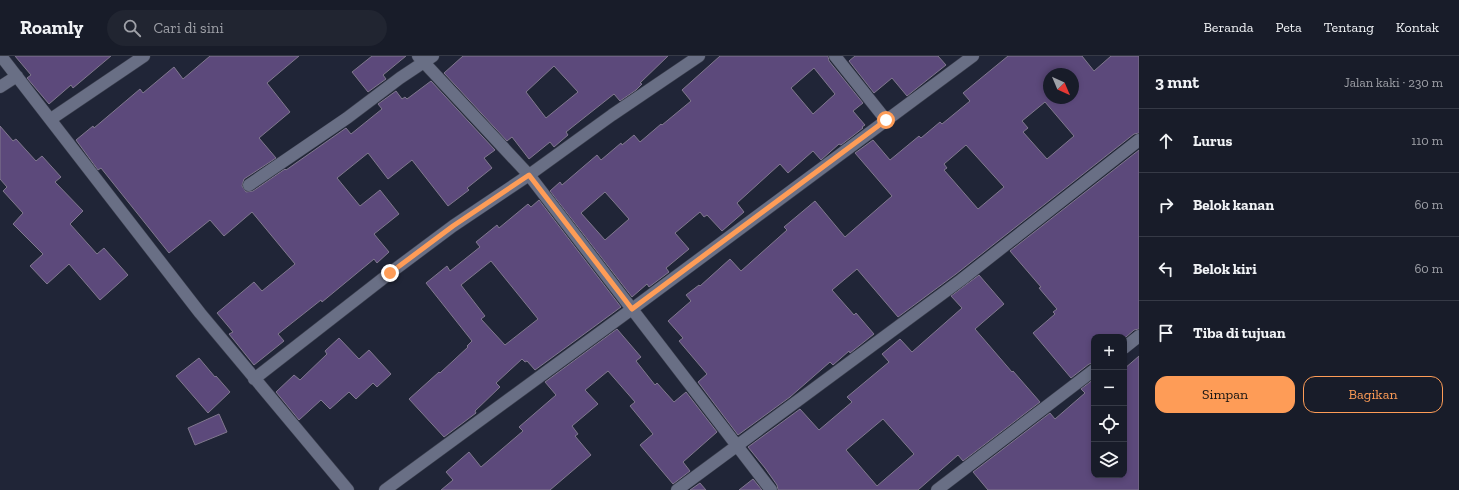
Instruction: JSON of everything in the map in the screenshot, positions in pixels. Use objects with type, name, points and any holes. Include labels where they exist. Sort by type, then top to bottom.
[{"type":"street","points":[[1,56],[200,313],[348,490]]},
{"type":"street","points":[[51,119],[144,56]]},
{"type":"street","points":[[254,379],[453,226],[529,175],[612,115],[699,56]]},
{"type":"street","points":[[835,56],[886,120]]},
{"type":"street","points":[[385,490],[973,56]]},
{"type":"street","points":[[249,185],[347,118],[425,58],[529,175],[736,447],[771,490]]},
{"type":"street","points":[[0,87],[17,76]]},
{"type":"street","points":[[677,490],[961,280],[1139,140]]},
{"type":"street","points":[[1127,346],[1139,336]]},
{"type":"street","points":[[937,490],[1091,372]]},
{"type":"building","points":[[15,56],[111,56],[73,88],[71,85],[49,104],[27,78],[31,75]]},
{"type":"building","points":[[210,56],[299,56],[267,83],[290,112],[259,138],[276,158],[244,179],[242,186],[246,192],[253,191],[285,169],[286,170],[346,128],[351,134],[382,109],[378,104],[396,91],[402,99],[405,97],[407,99],[431,81],[495,150],[484,158],[492,168],[467,188],[469,190],[448,206],[412,160],[388,179],[368,153],[337,178],[360,206],[380,190],[399,214],[374,234],[389,252],[377,263],[374,259],[322,302],[321,300],[278,334],[284,341],[254,365],[229,334],[233,332],[217,313],[254,282],[262,291],[295,264],[252,212],[224,236],[210,220],[169,253],[101,168],[98,170],[76,140],[93,126],[94,128],[140,89],[143,93],[174,67],[183,79]]},
{"type":"building","points":[[372,56],[406,56],[383,75],[386,79],[368,92],[352,72]]},
{"type":"building","points":[[463,56],[668,56],[640,83],[642,84],[636,90],[620,101],[614,94],[566,132],[568,135],[554,147],[550,142],[529,159],[512,137],[507,141],[444,73]],"holes":[[[554,66],[578,92],[546,118],[526,92]]]},
{"type":"building","points":[[720,56],[828,56],[829,61],[863,103],[853,111],[865,125],[841,145],[839,144],[821,160],[813,151],[788,173],[780,164],[737,203],[744,212],[722,231],[707,215],[704,217],[700,212],[675,233],[689,249],[666,268],[669,272],[649,287],[647,284],[632,297],[550,191],[560,182],[562,185],[597,155],[601,160],[621,143],[622,145],[634,135],[640,142],[691,101],[682,90]],"holes":[[[814,68],[835,94],[813,114],[791,88]],[[605,192],[629,219],[605,240],[581,213]]]},
{"type":"building","points":[[855,56],[938,56],[946,65],[907,96],[892,78],[874,93],[849,61]]},
{"type":"building","points":[[1008,56],[1082,56],[1094,71],[1111,56],[1139,56],[1139,133],[1134,134],[956,274],[898,317],[857,269],[832,290],[854,315],[856,313],[874,334],[850,353],[849,351],[833,365],[830,362],[790,397],[738,435],[698,382],[707,374],[679,341],[683,338],[668,321],[691,301],[686,295],[699,285],[700,286],[730,259],[741,271],[787,230],[784,227],[815,201],[845,237],[892,196],[855,153],[873,140],[890,160],[919,136],[921,138],[940,122],[942,124],[970,101],[963,93]],"holes":[[[1043,68],[1079,68],[1079,104],[1047,104],[1074,136],[1047,159],[1023,132],[1028,128],[1022,121],[1043,104]],[[966,145],[1004,187],[978,209],[944,170],[947,168],[944,164]]]},
{"type":"building","points":[[0,126],[13,141],[16,139],[36,161],[42,156],[61,177],[55,182],[83,211],[70,224],[97,254],[104,248],[128,275],[100,300],[69,264],[47,284],[30,266],[43,254],[13,224],[23,213],[3,191],[7,187],[0,179]]},
{"type":"building","points":[[1139,150],[1139,329],[1134,330],[1127,336],[1127,334],[1091,334],[1091,364],[1071,378],[1033,333],[1055,314],[1053,312],[1057,309],[1039,288],[1041,287],[1010,251]]},
{"type":"building","points":[[539,200],[621,307],[535,370],[527,361],[525,362],[522,359],[496,383],[500,387],[475,411],[476,413],[444,437],[409,399],[439,372],[440,373],[468,347],[467,346],[472,341],[426,283],[447,266],[450,271],[480,247],[476,242],[497,225],[499,228],[528,204],[531,207]],"holes":[[[491,261],[538,319],[505,345],[481,319],[485,316],[461,285]]]},
{"type":"building","points":[[979,275],[1004,304],[975,329],[1040,402],[963,461],[958,455],[918,490],[778,490],[777,485],[748,447],[800,409],[819,430],[852,402],[847,397],[889,362],[882,354],[900,339],[912,352],[962,308],[951,296]],"holes":[[[883,419],[914,454],[877,486],[846,450]]]},
{"type":"building","points":[[617,329],[641,357],[636,361],[655,385],[657,383],[674,402],[686,392],[717,432],[683,462],[690,471],[673,484],[640,445],[653,434],[630,406],[635,402],[608,371],[585,390],[598,404],[572,426],[578,434],[575,436],[591,455],[550,490],[441,490],[453,480],[446,472],[469,452],[481,467],[523,431],[519,427],[556,395],[545,382]]},
{"type":"building","points":[[339,338],[359,359],[369,350],[391,374],[377,387],[373,383],[356,399],[349,392],[330,409],[321,400],[299,420],[276,392],[294,375],[300,380],[327,354],[325,351]]},
{"type":"building","points":[[1139,356],[1139,490],[988,490],[973,472],[1050,413],[1055,419],[1085,393],[1081,389],[1091,381],[1091,478],[1127,478],[1127,366]]},
{"type":"building","points":[[199,358],[230,392],[208,413],[176,376]]},
{"type":"building","points":[[219,414],[227,432],[195,445],[188,428]]},
{"type":"building","points":[[753,479],[762,490],[739,490]]},
{"type":"building","points":[[700,483],[706,490],[690,490]]},
{"type":"route","points":[[390,273],[453,226],[529,175],[632,309],[886,120]]}]
